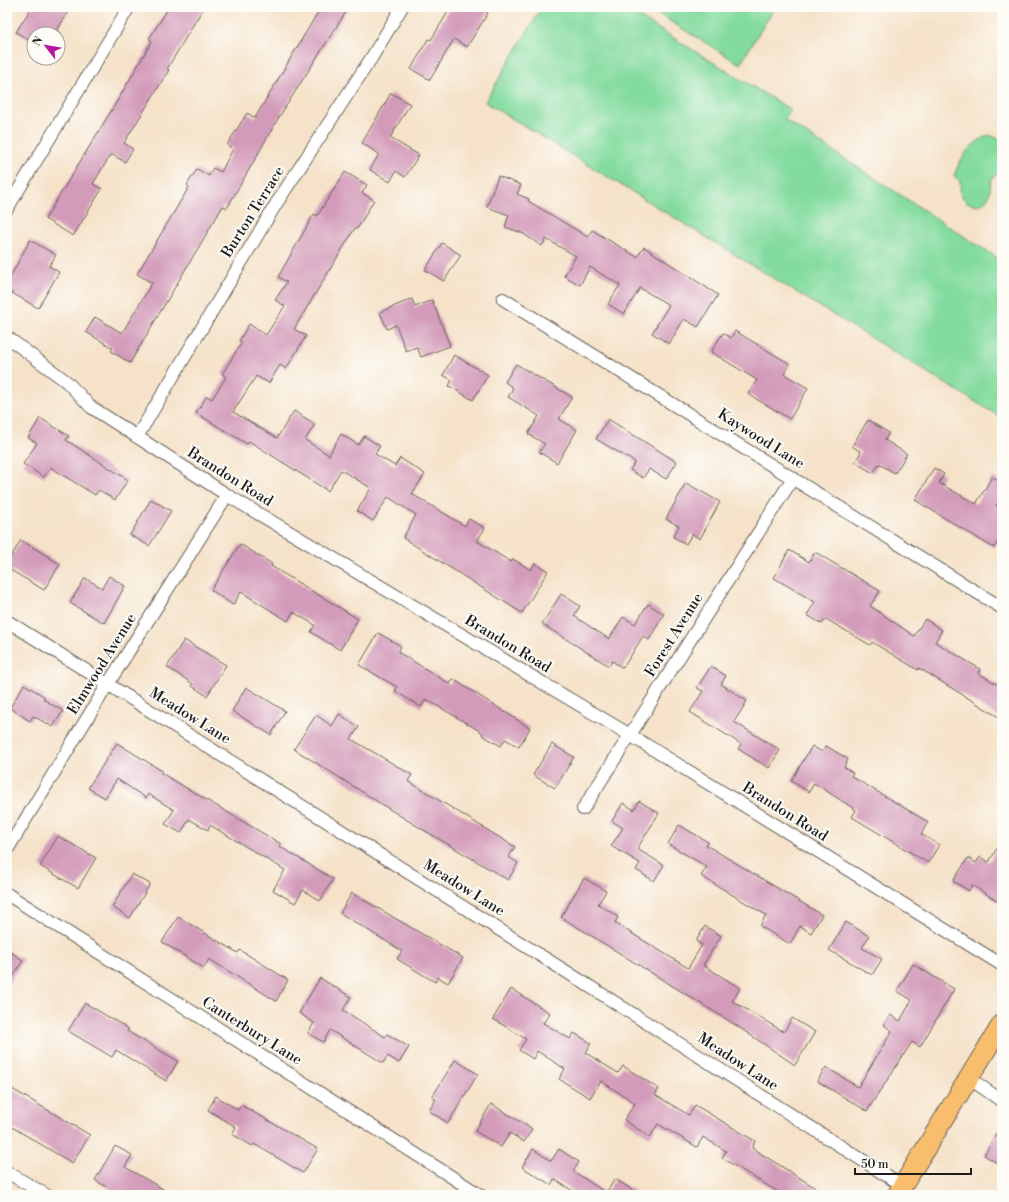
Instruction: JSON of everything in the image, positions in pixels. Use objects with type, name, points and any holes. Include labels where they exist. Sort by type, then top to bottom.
[{"type":"main road","points":[[900,1191],[1002,1024]]},
{"type":"street","points":[[7,210],[129,7]]},
{"type":"street","name":"Burton Terrace","points":[[137,437],[276,204],[372,57],[402,7]]},
{"type":"street","name":"Kaywood Lane","points":[[503,298],[1002,608]]},
{"type":"street","name":"Brandon Road","points":[[7,337],[67,382],[91,407],[227,495],[630,735],[1002,965]]},
{"type":"street","name":"Forest Avenue","points":[[583,809],[793,478]]},
{"type":"street","name":"Elmwood Avenue","points":[[7,850],[108,684],[227,495]]},
{"type":"street","name":"Meadow Lane","points":[[7,621],[570,974],[900,1191]]},
{"type":"street","name":"Canterbury Lane","points":[[7,894],[480,1195]]},
{"type":"street","points":[[969,1078],[1002,1101]]},
{"type":"street","points":[[7,1172],[46,1195]]},
{"type":"green space","points":[[542,7],[623,7],[791,110],[785,120],[1002,261],[1002,418],[485,102]]},
{"type":"green space","points":[[647,7],[775,7],[740,64]]},
{"type":"green space","points":[[989,135],[1002,140],[1002,173],[998,173],[994,176],[987,199],[981,204],[973,205],[962,196],[960,192],[960,182],[954,176],[959,163],[967,151],[977,142]]},
{"type":"building","points":[[32,7],[71,7],[60,26],[26,26],[26,38],[16,32]]},
{"type":"building","points":[[169,7],[204,7],[167,69],[169,70],[124,143],[133,149],[125,162],[111,154],[93,184],[102,189],[73,236],[45,219],[119,98],[152,41],[149,39]]},
{"type":"building","points":[[321,7],[349,7],[279,117],[227,208],[223,206],[130,363],[111,351],[113,348],[86,332],[95,317],[122,333],[152,283],[137,274],[189,187],[187,185],[197,169],[209,176],[213,168],[221,172],[233,149],[227,145],[247,113],[255,118]]},
{"type":"building","points":[[451,7],[477,7],[488,13],[467,47],[454,39],[430,80],[411,69],[428,39],[431,40]]},
{"type":"building","points":[[391,93],[410,104],[390,138],[419,155],[405,177],[396,171],[390,182],[370,170],[379,154],[362,143]]},
{"type":"building","points":[[345,172],[367,185],[362,193],[374,200],[357,229],[355,228],[294,329],[306,336],[286,369],[280,365],[269,383],[256,376],[233,412],[277,438],[294,411],[315,424],[305,440],[329,455],[341,434],[358,445],[364,436],[380,446],[375,454],[395,466],[400,458],[425,474],[412,494],[465,526],[469,519],[485,528],[477,541],[511,562],[513,559],[531,570],[535,563],[548,571],[522,613],[403,538],[416,515],[388,497],[373,521],[357,511],[371,488],[341,470],[328,491],[249,441],[247,444],[196,413],[207,396],[212,399],[226,377],[222,374],[242,342],[239,341],[249,324],[266,335],[285,306],[275,300],[287,282],[278,277],[314,214],[317,216]]},
{"type":"building","points":[[498,176],[521,185],[517,194],[529,199],[528,201],[588,237],[592,230],[637,257],[644,247],[718,295],[698,327],[684,319],[669,344],[652,333],[669,305],[640,288],[624,314],[608,304],[620,285],[590,267],[580,285],[564,276],[576,256],[546,239],[542,246],[522,233],[505,227],[509,215],[487,207]]},
{"type":"building","points":[[30,240],[56,255],[49,266],[59,272],[38,308],[7,290],[7,283]]},
{"type":"building","points":[[442,243],[461,255],[444,281],[425,270]]},
{"type":"building","points":[[412,299],[415,307],[432,300],[450,346],[421,357],[417,347],[406,351],[396,325],[387,329],[380,312]]},
{"type":"building","points":[[735,331],[790,364],[784,374],[808,388],[790,419],[748,394],[757,380],[711,352],[723,333],[731,338]]},
{"type":"building","points":[[454,355],[488,375],[473,400],[449,386],[452,380],[443,375]]},
{"type":"building","points":[[516,364],[572,397],[559,419],[577,430],[557,463],[539,452],[545,444],[528,434],[539,416],[508,397],[513,388],[505,382]]},
{"type":"building","points":[[40,418],[69,436],[66,440],[128,480],[115,500],[99,490],[95,495],[50,467],[44,477],[23,464],[37,443],[28,438]]},
{"type":"building","points":[[608,419],[677,462],[666,479],[649,469],[643,478],[630,470],[635,462],[596,439]]},
{"type":"building","points":[[868,420],[889,433],[885,440],[907,454],[895,473],[879,464],[873,473],[855,462],[861,452],[852,446]]},
{"type":"building","points":[[934,468],[944,474],[939,483],[976,504],[992,477],[1002,482],[1002,497],[996,506],[1002,509],[1002,535],[994,548],[915,500]]},
{"type":"building","points":[[686,483],[720,502],[700,539],[692,534],[686,544],[673,537],[679,526],[666,519]]},
{"type":"building","points":[[151,499],[171,511],[149,546],[130,535]]},
{"type":"building","points":[[21,540],[60,564],[44,590],[7,568],[7,563]]},
{"type":"building","points":[[240,544],[272,564],[271,566],[358,619],[340,650],[311,632],[315,625],[293,612],[288,621],[241,592],[233,605],[211,590]]},
{"type":"building","points":[[789,550],[809,562],[815,552],[880,591],[870,606],[914,636],[925,619],[942,630],[935,642],[980,669],[978,673],[1002,687],[1002,719],[919,668],[918,670],[872,642],[870,645],[826,619],[822,624],[807,615],[815,602],[774,578]]},
{"type":"building","points":[[109,576],[125,586],[104,623],[70,603],[85,578],[102,588]]},
{"type":"building","points":[[561,594],[580,606],[574,616],[609,639],[623,617],[635,624],[648,604],[664,614],[649,640],[643,636],[623,668],[612,661],[609,666],[542,624]]},
{"type":"building","points":[[378,633],[401,646],[398,652],[450,684],[453,679],[530,728],[519,747],[505,739],[501,746],[482,735],[483,733],[426,699],[421,707],[395,691],[397,687],[359,665]]},
{"type":"building","points":[[184,640],[226,665],[207,696],[192,686],[193,684],[167,667]]},
{"type":"building","points":[[711,666],[726,676],[721,684],[747,701],[734,722],[780,750],[769,768],[738,749],[741,744],[690,712],[703,691],[697,688]]},
{"type":"building","points":[[24,684],[45,697],[43,699],[63,711],[53,727],[33,716],[30,721],[10,708]]},
{"type":"building","points":[[246,687],[285,711],[271,735],[232,711]]},
{"type":"building","points":[[339,714],[359,727],[351,739],[412,775],[408,781],[515,847],[509,857],[518,863],[508,880],[402,817],[294,749],[316,715],[332,726]]},
{"type":"building","points":[[117,743],[162,771],[161,773],[281,844],[279,846],[333,879],[320,901],[303,890],[295,903],[273,890],[285,870],[210,825],[208,830],[189,819],[181,833],[165,824],[174,810],[148,794],[146,798],[117,779],[105,798],[88,788]]},
{"type":"building","points":[[552,744],[574,757],[555,788],[533,775]]},
{"type":"building","points":[[812,746],[822,752],[826,746],[848,759],[844,767],[853,773],[851,776],[928,822],[921,834],[939,845],[928,863],[852,817],[856,810],[814,783],[809,792],[791,781]]},
{"type":"building","points":[[639,801],[659,813],[637,849],[664,865],[654,881],[636,870],[640,863],[611,846],[623,828],[612,821],[623,803],[634,810]]},
{"type":"building","points":[[679,825],[708,842],[706,845],[822,915],[811,933],[800,926],[790,944],[760,926],[766,915],[701,876],[707,867],[668,844]]},
{"type":"building","points":[[58,836],[96,858],[78,888],[40,866]]},
{"type":"building","points":[[1002,840],[1002,904],[972,885],[969,891],[953,881],[968,858],[976,863],[980,857],[989,862]]},
{"type":"building","points":[[132,874],[150,884],[130,918],[112,907]]},
{"type":"building","points":[[584,878],[606,891],[598,904],[618,917],[615,923],[688,968],[702,945],[696,941],[705,926],[721,936],[703,965],[740,988],[732,1001],[784,1032],[792,1018],[815,1032],[795,1065],[734,1024],[561,917]]},
{"type":"building","points":[[352,893],[463,958],[448,983],[438,977],[435,982],[397,959],[402,951],[340,913]]},
{"type":"building","points":[[178,917],[238,953],[240,950],[288,980],[276,1001],[209,959],[204,968],[162,942]]},
{"type":"building","points":[[846,922],[869,936],[862,948],[882,959],[872,975],[829,950]]},
{"type":"building","points":[[7,950],[23,960],[7,987]]},
{"type":"building","points":[[913,964],[954,989],[920,1047],[912,1042],[867,1111],[817,1081],[826,1067],[858,1087],[892,1031],[884,1025],[890,1015],[900,1021],[912,1000],[897,991]]},
{"type":"building","points":[[320,978],[351,997],[343,1010],[385,1037],[387,1034],[409,1047],[399,1063],[388,1056],[383,1063],[330,1030],[323,1042],[308,1033],[314,1023],[299,1013]]},
{"type":"building","points":[[511,989],[550,1013],[543,1023],[570,1039],[574,1033],[591,1043],[586,1053],[618,1073],[623,1066],[659,1089],[655,1095],[689,1115],[695,1105],[755,1141],[752,1148],[827,1195],[783,1195],[722,1158],[726,1151],[703,1137],[697,1147],[658,1124],[650,1137],[624,1120],[635,1103],[601,1081],[590,1098],[559,1079],[565,1069],[537,1051],[533,1059],[519,1050],[526,1039],[493,1019]]},
{"type":"building","points":[[85,1003],[129,1029],[127,1031],[178,1061],[166,1081],[116,1050],[112,1057],[68,1031]]},
{"type":"building","points":[[455,1060],[478,1074],[448,1123],[429,1111],[436,1099],[432,1097]]},
{"type":"building","points":[[7,1086],[90,1135],[72,1163],[7,1124]]},
{"type":"building","points":[[216,1096],[238,1110],[241,1105],[318,1149],[303,1173],[254,1144],[252,1146],[232,1134],[236,1127],[208,1110]]},
{"type":"building","points":[[491,1104],[532,1129],[524,1142],[510,1133],[501,1147],[475,1131]]},
{"type":"building","points":[[1002,1124],[1002,1166],[984,1155]]},
{"type":"building","points":[[115,1146],[132,1155],[125,1167],[173,1195],[120,1195],[95,1180]]},
{"type":"building","points":[[533,1149],[551,1161],[559,1149],[579,1162],[573,1171],[606,1193],[615,1179],[641,1195],[579,1195],[554,1179],[551,1185],[522,1167]]}]
